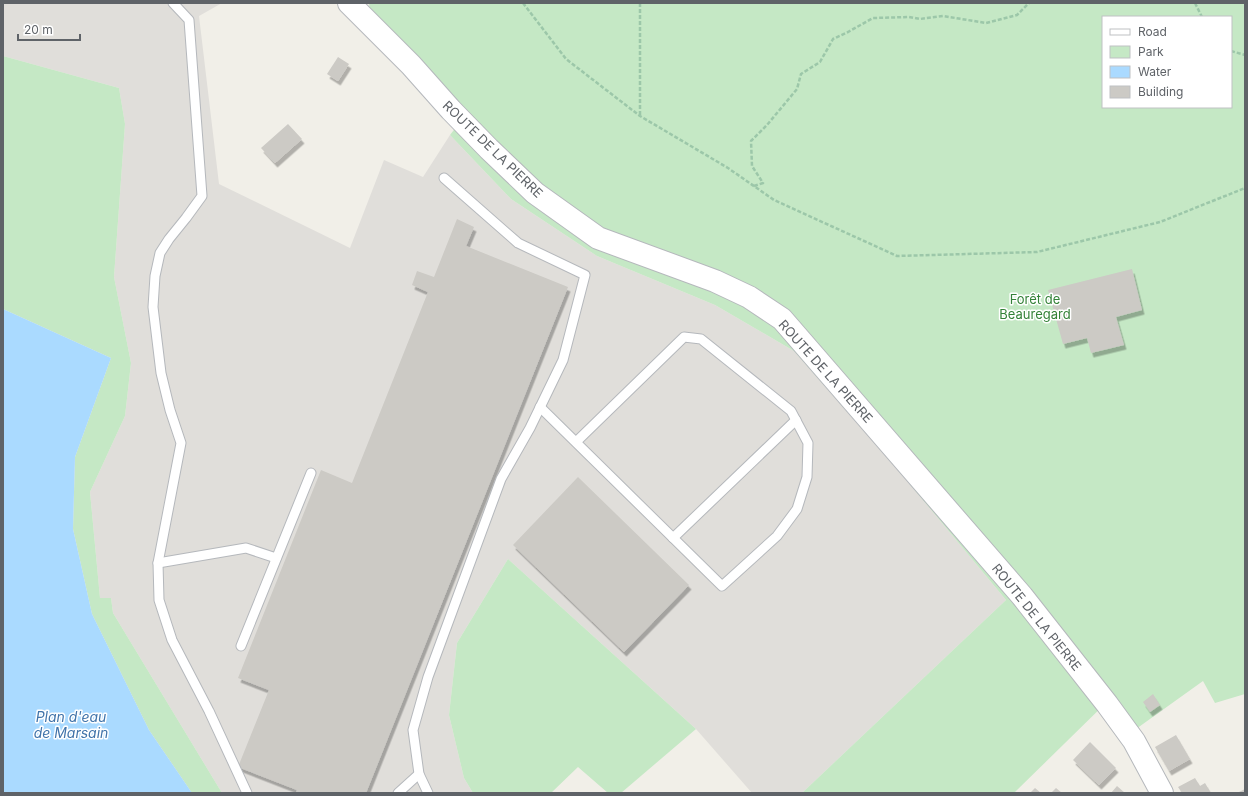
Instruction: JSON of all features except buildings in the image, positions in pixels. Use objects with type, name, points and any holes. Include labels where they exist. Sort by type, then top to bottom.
[{"type":"street","name":"ROUTE DE LA PIERRE","points":[[349,3],[411,65],[451,110],[489,149],[536,192],[598,238],[715,281],[749,297],[782,318],[1022,596],[1129,735],[1150,769],[1162,793]]},
{"type":"lane","points":[[173,3],[189,20],[202,196],[160,253],[155,276],[153,307],[162,374],[170,410],[181,443],[158,563],[159,600],[172,640],[247,793]]},
{"type":"lane","points":[[428,793],[418,774],[413,730],[428,677],[501,479],[530,428],[563,360],[585,275],[518,243],[444,178]]},
{"type":"lane","points":[[540,407],[722,586],[777,536],[797,509],[807,477],[808,443],[791,411],[701,339],[684,337],[576,442]]},
{"type":"lane","points":[[673,538],[796,420]]},
{"type":"lane","points":[[241,646],[311,472]]},
{"type":"lane","points":[[158,563],[246,548],[276,558]]},
{"type":"lane","points":[[398,793],[418,774]]},
{"type":"path","points":[[523,3],[566,59],[640,116],[728,168],[774,200],[897,256],[1037,252],[1160,222],[1245,188]]},
{"type":"path","points":[[640,3],[640,116]]},
{"type":"path","points":[[754,186],[763,183],[752,166],[751,141],[767,125],[797,89],[801,74],[820,62],[833,39],[873,18],[909,17],[920,19],[943,16],[986,23],[1017,15],[1029,3]]},
{"type":"path","points":[[1195,3],[1202,16]]},
{"type":"path","points":[[1232,50],[1245,55]]},
{"type":"shaded area","points":[[3,3],[222,3],[199,16],[219,184],[350,248],[384,160],[423,177],[450,135],[511,199],[597,256],[715,305],[794,351],[888,458],[1006,600],[802,793],[752,793],[696,729],[508,559],[457,643],[449,715],[464,778],[473,793],[222,793],[113,613],[111,598],[100,598],[90,492],[125,416],[131,363],[114,277],[125,124],[119,88],[3,56]]},
{"type":"green space","name":"Forêt de Beauregard","points":[[369,3],[1245,3],[1245,694],[1215,703],[1203,681],[1136,729],[1114,695],[1014,793],[802,793],[1006,600],[888,458],[794,351],[715,305],[597,256],[511,199],[450,135],[466,114],[370,11]]},
{"type":"green space","points":[[3,56],[119,88],[125,124],[114,277],[131,363],[125,416],[90,492],[100,598],[111,598],[113,613],[222,793],[192,793],[149,730],[92,614],[73,529],[75,457],[111,358],[3,309]]},
{"type":"green space","points":[[508,559],[696,729],[621,793],[608,793],[578,767],[551,793],[473,793],[464,778],[449,715],[457,643]]},
{"type":"water","name":"Plan d'eau de Marsain","points":[[3,309],[111,358],[75,457],[73,529],[92,614],[149,730],[192,793],[3,793]]}]
